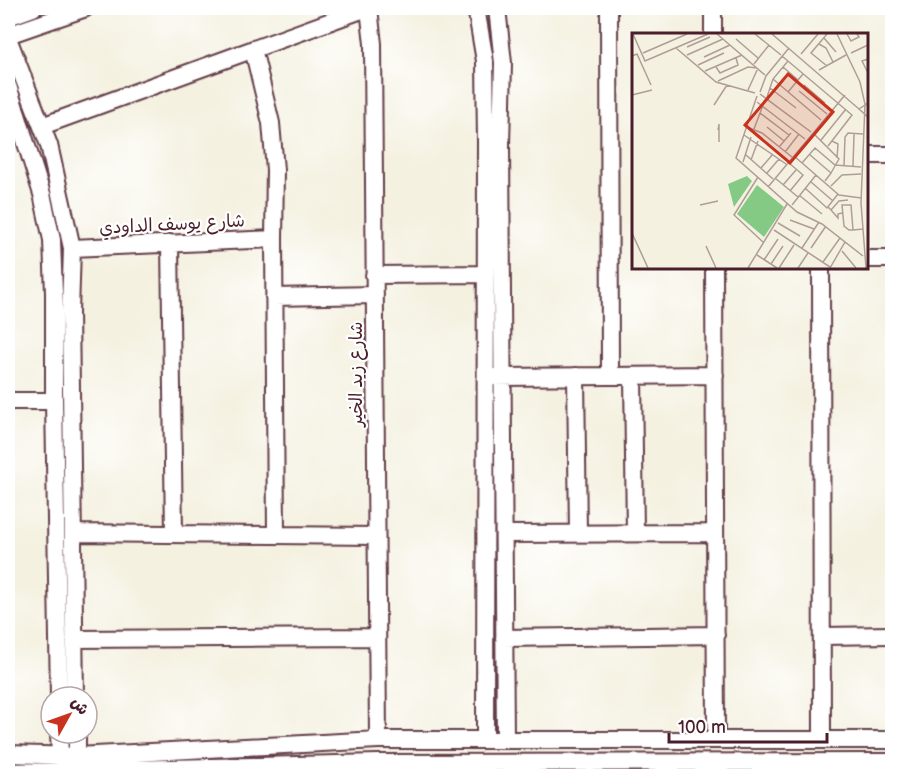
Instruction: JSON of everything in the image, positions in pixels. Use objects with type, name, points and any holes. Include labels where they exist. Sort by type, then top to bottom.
[{"type":"street","points":[[8,16],[33,8]]},
{"type":"street","points":[[59,685],[54,401],[62,366],[72,248],[49,145],[8,37],[86,8]]},
{"type":"street","points":[[42,126],[368,8]]},
{"type":"street","name":"شارع زيد الخير","points":[[368,8],[373,44],[378,740]]},
{"type":"street","points":[[476,8],[485,62],[485,740]]},
{"type":"street","points":[[498,8],[502,63],[505,740]]},
{"type":"street","points":[[609,8],[610,376]]},
{"type":"street","points":[[713,8],[713,33]]},
{"type":"street","points":[[253,49],[271,123],[275,170],[276,535]]},
{"type":"street","points":[[8,86],[42,194],[52,240],[73,533],[75,685]]},
{"type":"street","points":[[867,155],[892,154]]},
{"type":"street","name":"شارع يوسف الداودي","points":[[72,248],[274,239]]},
{"type":"street","points":[[170,243],[174,534]]},
{"type":"street","points":[[867,259],[892,259]]},
{"type":"street","points":[[714,268],[716,740]]},
{"type":"street","points":[[821,268],[822,740]]},
{"type":"street","points":[[374,275],[486,274]]},
{"type":"street","points":[[274,297],[375,295]]},
{"type":"street","points":[[486,377],[715,375]]},
{"type":"street","points":[[576,376],[578,533]]},
{"type":"street","points":[[633,376],[635,533]]},
{"type":"street","points":[[8,401],[54,401]]},
{"type":"street","points":[[73,533],[376,536]]},
{"type":"street","points":[[504,534],[715,533]]},
{"type":"street","points":[[822,636],[892,634]]},
{"type":"street","points":[[504,638],[716,635]]},
{"type":"street","points":[[74,639],[377,637]]},
{"type":"street","points":[[8,754],[77,756],[378,740],[892,740]]},
{"type":"street","points":[[60,745],[60,755]]},
{"type":"street","points":[[77,745],[77,756]]},
{"type":"street","points":[[8,772],[506,770],[892,762]]}]
